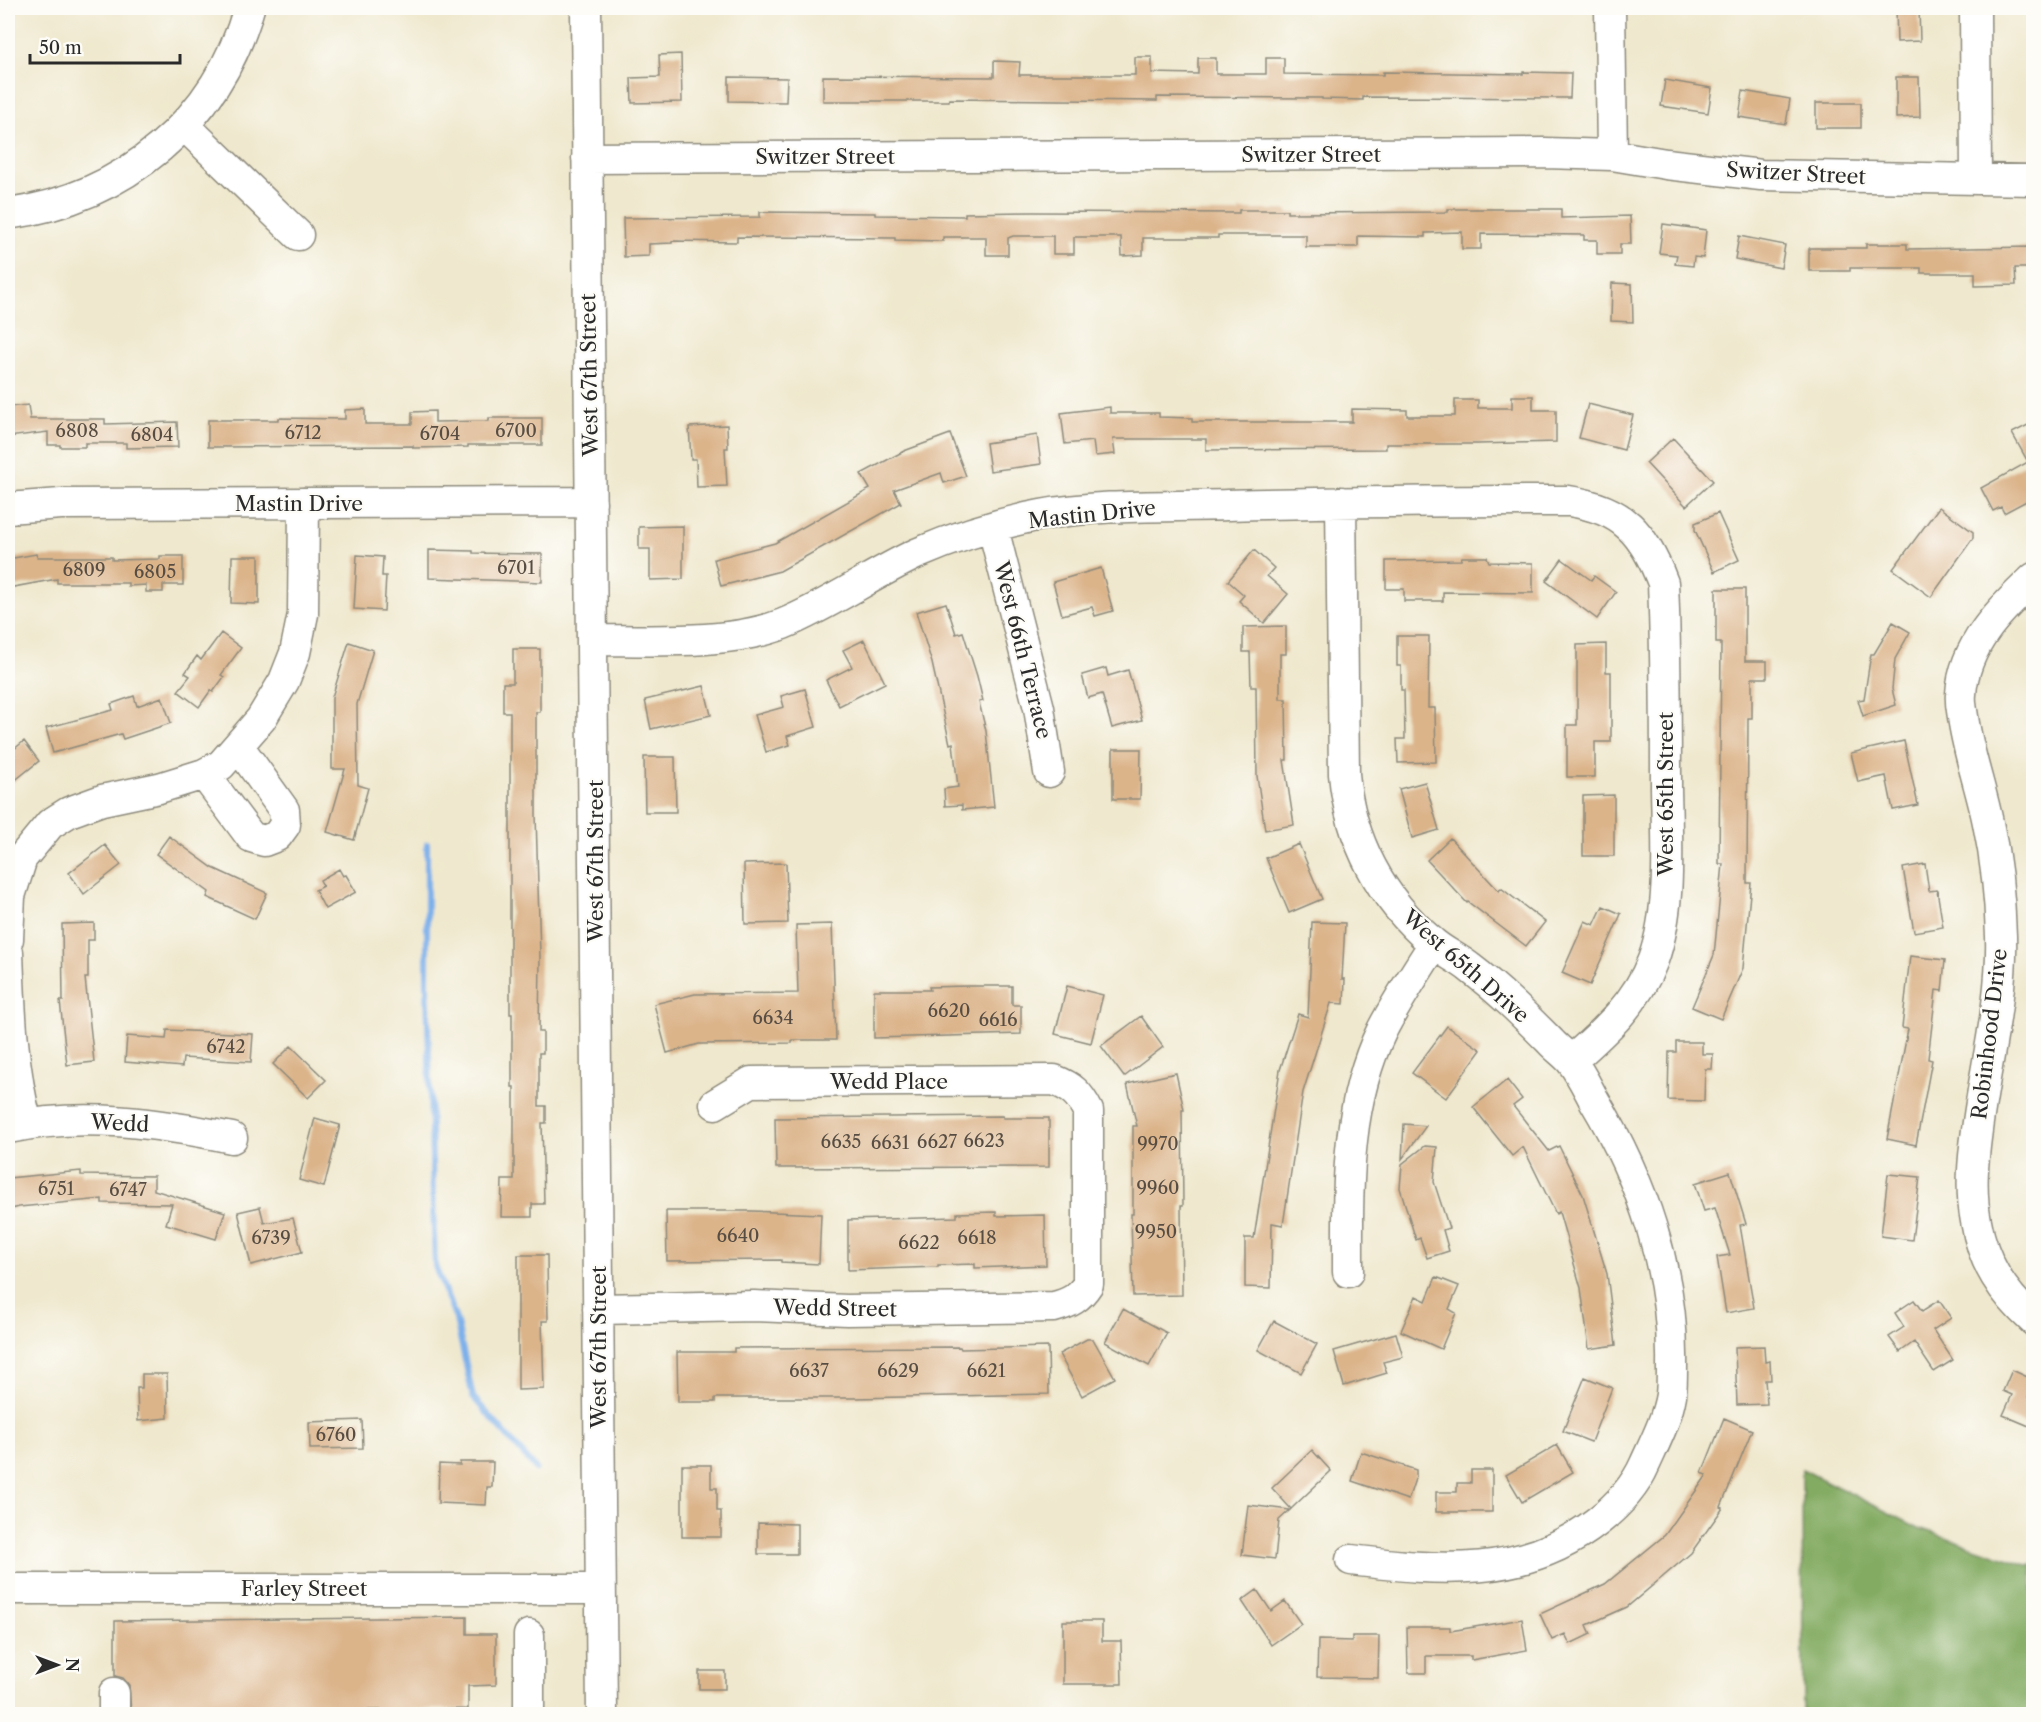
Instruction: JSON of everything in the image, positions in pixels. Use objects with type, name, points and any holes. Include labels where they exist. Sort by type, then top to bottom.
[{"type":"street","points":[[8,214],[54,205],[77,197],[113,180],[165,144],[199,109],[223,72],[244,28],[249,8]]},
{"type":"street","name":"West 67th Street","points":[[586,8],[602,1714]]},
{"type":"street","points":[[1610,8],[1612,155]]},
{"type":"street","points":[[1975,8],[1976,179]]},
{"type":"street","points":[[184,125],[298,235]]},
{"type":"street","name":"Switzer Street","points":[[587,158],[1533,153],[1612,155],[1761,175],[2034,180]]},
{"type":"street","name":"Mastin Drive","points":[[593,640],[724,638],[748,634],[782,624],[836,598],[916,554],[993,528],[1041,515],[1093,509],[1341,502],[1569,501],[1587,504],[1613,515]]},
{"type":"street","name":"Mastin Drive","points":[[8,508],[61,504],[591,502]]},
{"type":"street","name":"West 65th Drive","points":[[1341,502],[1346,792],[1354,828],[1378,880],[1397,907],[1434,944],[1467,965],[1511,1001],[1571,1061],[1608,1124],[1633,1174],[1653,1230],[1665,1282],[1673,1334],[1671,1395],[1661,1429],[1641,1474],[1608,1513],[1583,1532],[1539,1555],[1517,1562],[1483,1566],[1426,1567],[1351,1560]]},
{"type":"street","points":[[8,939],[10,896],[22,858],[50,824],[69,812],[102,800],[159,788],[204,774],[221,765],[261,719],[284,681],[295,653],[303,614],[304,503]]},
{"type":"street","name":"West 65th Street","points":[[1571,1061],[1616,1021],[1637,993],[1653,961],[1663,926],[1667,862],[1663,582],[1652,554],[1638,533],[1613,515]]},
{"type":"street","name":"West 66th Terrace","points":[[993,528],[1039,708],[1049,772]]},
{"type":"street","name":"Robinhood Drive","points":[[2034,578],[2001,608],[1980,637],[1966,666],[1960,695],[1966,735],[1990,833],[1996,871],[2001,936],[2000,979],[1973,1159],[1975,1219],[1979,1238],[1994,1274],[2012,1300],[2034,1321]]},
{"type":"street","points":[[204,774],[251,837],[264,841],[277,836],[285,825],[284,810],[239,747]]},
{"type":"street","points":[[1348,1272],[1348,1172],[1353,1123],[1363,1079],[1382,1031],[1434,944]]},
{"type":"street","points":[[8,952],[11,1024],[21,1099],[17,1126]]},
{"type":"street","name":"Wedd Place","points":[[715,1104],[751,1082],[1054,1080],[1067,1085],[1081,1097],[1088,1111],[1088,1284],[1080,1296],[1071,1302]]},
{"type":"street","name":"Wedd","points":[[17,1126],[80,1121],[141,1122],[232,1138]]},
{"type":"street","name":"Wedd Street","points":[[598,1309],[754,1306],[847,1310],[1054,1307],[1071,1302]]},
{"type":"street","name":"Farley Street","points":[[8,1589],[600,1589]]},
{"type":"street","points":[[529,1635],[529,1714]]},
{"type":"green space","points":[[1802,1469],[1919,1528],[2027,1565],[2033,1564],[2033,1714],[1803,1714]]},
{"type":"building","points":[[1896,8],[1919,8],[1920,41],[1897,42]]},
{"type":"building","points":[[681,54],[682,102],[632,103],[631,78],[660,77],[659,55]]},
{"type":"building","points":[[1135,57],[1152,57],[1152,73],[1198,74],[1198,58],[1216,58],[1216,74],[1266,74],[1266,58],[1284,58],[1284,74],[1571,73],[1570,98],[1363,97],[1363,100],[1157,97],[1157,101],[949,99],[949,101],[823,101],[823,76],[994,77],[994,61],[1020,62],[1019,75],[1135,75]]},
{"type":"building","points":[[729,77],[787,78],[786,102],[729,101]]},
{"type":"building","points":[[1896,77],[1919,77],[1920,117],[1896,118]]},
{"type":"building","points":[[1665,80],[1712,88],[1708,113],[1661,106]]},
{"type":"building","points":[[1743,91],[1790,99],[1786,124],[1739,117]]},
{"type":"building","points":[[1816,103],[1861,103],[1861,128],[1816,128]]},
{"type":"building","points":[[1448,209],[1561,209],[1561,218],[1630,216],[1631,244],[1620,244],[1620,254],[1597,254],[1597,240],[1584,240],[1584,235],[1481,234],[1481,249],[1462,249],[1462,232],[1425,233],[1425,237],[1358,236],[1358,247],[1306,247],[1306,235],[1218,235],[1218,238],[1143,238],[1143,255],[1122,256],[1121,237],[1074,237],[1074,254],[1053,254],[1053,236],[1013,236],[1008,238],[1008,255],[986,255],[986,237],[943,237],[943,241],[895,240],[895,238],[737,237],[737,242],[672,241],[672,243],[649,244],[649,256],[624,257],[623,218],[760,217],[760,212],[965,216],[965,213],[1032,212],[1239,213],[1239,210],[1287,210],[1287,213],[1448,212]]},
{"type":"building","points":[[1663,224],[1706,230],[1703,258],[1694,257],[1693,266],[1675,264],[1677,255],[1659,253]]},
{"type":"building","points":[[1739,236],[1785,245],[1781,268],[1735,259]]},
{"type":"building","points":[[1866,244],[1907,244],[1907,249],[2034,247],[2034,268],[2015,268],[2016,285],[1975,286],[1975,273],[1921,273],[1921,268],[1850,268],[1850,271],[1809,271],[1809,248],[1866,248]]},
{"type":"building","points":[[1612,283],[1632,284],[1633,322],[1611,321]]},
{"type":"building","points":[[1512,396],[1533,396],[1533,410],[1556,410],[1556,442],[1386,444],[1386,449],[1206,450],[1206,439],[1113,439],[1115,454],[1095,456],[1093,441],[1065,444],[1061,413],[1110,407],[1110,413],[1159,413],[1159,417],[1192,418],[1192,422],[1352,422],[1352,409],[1407,410],[1407,416],[1455,416],[1455,400],[1478,400],[1478,408],[1512,408]]},
{"type":"building","points":[[1588,404],[1633,415],[1624,450],[1579,438]]},
{"type":"building","points":[[28,405],[30,419],[105,419],[105,424],[177,422],[178,447],[126,448],[126,443],[85,443],[85,447],[60,447],[60,445],[48,445],[48,432],[8,437],[8,407]]},
{"type":"building","points":[[365,409],[365,424],[412,424],[412,412],[435,411],[435,422],[489,421],[489,418],[542,418],[542,445],[413,448],[413,446],[208,447],[208,420],[345,419],[345,410]]},
{"type":"building","points":[[2034,422],[2034,497],[2004,513],[2001,507],[1993,511],[1981,488],[2028,462],[2012,433]]},
{"type":"building","points":[[727,425],[728,448],[725,448],[727,486],[697,487],[696,459],[691,459],[689,427]]},
{"type":"building","points":[[950,434],[966,476],[944,483],[941,473],[894,490],[901,503],[780,571],[721,586],[714,559],[775,543],[870,489],[861,474],[904,451]]},
{"type":"building","points":[[1037,435],[1041,464],[990,471],[986,443]]},
{"type":"building","points":[[1673,438],[1713,481],[1686,506],[1646,463]]},
{"type":"building","points":[[1939,507],[1973,532],[1973,538],[1931,597],[1893,569]]},
{"type":"building","points":[[1718,513],[1739,560],[1714,572],[1695,530],[1695,523]]},
{"type":"building","points":[[683,526],[683,579],[650,580],[650,549],[639,549],[639,527]]},
{"type":"building","points":[[429,550],[542,554],[542,582],[429,578]]},
{"type":"building","points":[[1254,550],[1274,568],[1267,576],[1288,594],[1264,623],[1239,601],[1244,595],[1228,581]]},
{"type":"building","points":[[36,554],[37,557],[112,557],[112,560],[183,556],[183,585],[163,585],[163,592],[146,592],[146,585],[57,583],[57,579],[8,588],[8,559]]},
{"type":"building","points":[[357,555],[383,557],[382,576],[386,576],[384,611],[354,609]]},
{"type":"building","points":[[232,556],[259,556],[259,604],[231,603]]},
{"type":"building","points":[[1462,557],[1487,557],[1489,562],[1533,563],[1533,593],[1443,592],[1443,601],[1404,601],[1404,589],[1386,589],[1386,561],[1461,560]]},
{"type":"building","points":[[1562,559],[1591,580],[1594,576],[1616,592],[1597,619],[1546,581]]},
{"type":"building","points":[[1101,568],[1113,611],[1095,616],[1092,607],[1062,615],[1053,582]]},
{"type":"building","points":[[1716,589],[1745,589],[1745,661],[1767,661],[1767,678],[1752,678],[1752,718],[1748,718],[1747,883],[1751,883],[1743,968],[1721,1019],[1692,1007],[1714,955],[1723,864],[1719,864],[1721,643],[1716,643]]},
{"type":"building","points":[[946,603],[956,634],[963,632],[983,701],[979,702],[986,731],[994,807],[962,810],[962,805],[945,806],[944,789],[958,787],[953,743],[950,744],[932,663],[916,612]]},
{"type":"building","points":[[1893,622],[1910,632],[1895,659],[1892,689],[1896,705],[1863,716],[1858,700],[1864,699],[1871,654],[1874,654]]},
{"type":"building","points":[[1286,626],[1286,654],[1280,654],[1280,699],[1286,699],[1287,760],[1284,760],[1294,825],[1265,830],[1257,776],[1256,687],[1251,687],[1250,652],[1243,652],[1243,627]]},
{"type":"building","points":[[221,633],[241,648],[221,675],[224,677],[199,707],[178,691],[190,676],[185,673],[197,656],[201,660]]},
{"type":"building","points":[[1397,636],[1429,636],[1428,708],[1435,708],[1436,762],[1398,763],[1397,739],[1405,739],[1404,690],[1401,690],[1401,666],[1397,666]]},
{"type":"building","points":[[864,640],[885,683],[839,706],[826,680],[852,667],[843,650]]},
{"type":"building","points":[[349,642],[373,650],[357,704],[358,785],[368,788],[354,840],[327,832],[345,769],[332,769],[332,697]]},
{"type":"building","points":[[1606,644],[1606,672],[1611,672],[1611,742],[1595,742],[1595,777],[1567,777],[1567,725],[1577,725],[1577,645]]},
{"type":"building","points":[[513,649],[540,649],[540,712],[536,712],[536,815],[540,956],[539,1032],[543,1032],[543,1053],[539,1053],[539,1106],[546,1106],[546,1123],[542,1123],[544,1204],[532,1204],[532,1217],[501,1217],[502,1180],[514,1180],[514,1087],[512,1087],[512,1014],[510,1014],[510,712],[503,712],[503,683],[513,683]]},
{"type":"building","points":[[1106,668],[1108,676],[1128,670],[1142,720],[1112,728],[1102,694],[1088,698],[1082,675]]},
{"type":"building","points":[[704,686],[711,715],[651,729],[645,700]]},
{"type":"building","points":[[805,689],[816,727],[787,736],[790,745],[766,752],[755,715],[784,707],[781,696]]},
{"type":"building","points":[[134,696],[137,706],[162,697],[171,723],[123,739],[121,734],[53,753],[46,728],[113,710],[111,704]]},
{"type":"building","points":[[24,741],[39,761],[8,786],[8,754]]},
{"type":"building","points":[[1904,741],[1918,805],[1893,810],[1886,776],[1858,782],[1851,753]]},
{"type":"building","points":[[1113,749],[1141,749],[1140,799],[1113,799]]},
{"type":"building","points":[[644,757],[675,757],[676,812],[645,812]]},
{"type":"building","points":[[1425,782],[1439,830],[1412,838],[1399,789]]},
{"type":"building","points":[[1614,795],[1614,856],[1583,856],[1583,796]]},
{"type":"building","points":[[169,836],[213,868],[267,893],[255,919],[207,897],[209,892],[156,854]]},
{"type":"building","points":[[1450,838],[1499,891],[1501,888],[1545,922],[1526,946],[1467,903],[1427,860]]},
{"type":"building","points":[[1299,844],[1322,899],[1289,913],[1266,858]]},
{"type":"building","points":[[105,845],[121,865],[84,894],[69,873]]},
{"type":"building","points":[[786,863],[788,923],[745,924],[744,864]]},
{"type":"building","points":[[1925,864],[1929,891],[1937,890],[1943,927],[1914,932],[1903,868]]},
{"type":"building","points":[[339,869],[343,876],[346,875],[356,892],[325,909],[315,890],[323,886],[320,880]]},
{"type":"building","points":[[1603,906],[1621,914],[1590,985],[1562,973],[1585,921],[1594,925]]},
{"type":"building","points":[[1312,922],[1345,923],[1342,979],[1345,979],[1344,1004],[1331,1003],[1303,1092],[1283,1225],[1272,1223],[1271,1288],[1245,1287],[1245,1238],[1254,1238],[1280,1070],[1298,1014],[1308,1017]]},
{"type":"building","points":[[94,923],[94,940],[88,940],[88,978],[85,978],[94,1062],[67,1065],[60,1001],[63,1001],[62,924]]},
{"type":"building","points":[[832,924],[836,1040],[699,1044],[667,1053],[654,1004],[695,994],[798,993],[796,925]]},
{"type":"building","points":[[1910,956],[1945,960],[1942,991],[1936,990],[1928,1059],[1932,1060],[1916,1145],[1887,1139],[1908,1029],[1902,1028]]},
{"type":"building","points":[[1012,986],[1012,1005],[1021,1005],[1021,1034],[874,1038],[874,990],[930,990],[929,987]]},
{"type":"building","points":[[1067,986],[1103,995],[1091,1043],[1055,1034]]},
{"type":"building","points":[[1141,1016],[1163,1047],[1124,1077],[1101,1046]]},
{"type":"building","points":[[1447,1026],[1481,1050],[1446,1098],[1412,1073]]},
{"type":"building","points":[[167,1030],[253,1034],[251,1062],[183,1058],[182,1067],[125,1062],[127,1036],[166,1039]]},
{"type":"building","points":[[1676,1042],[1702,1042],[1702,1054],[1713,1054],[1712,1069],[1705,1069],[1704,1101],[1668,1100],[1669,1052],[1676,1052]]},
{"type":"building","points":[[291,1046],[326,1080],[308,1098],[273,1064]]},
{"type":"building","points":[[1176,1073],[1184,1110],[1182,1110],[1182,1295],[1133,1296],[1131,1214],[1133,1214],[1133,1126],[1137,1126],[1127,1084]]},
{"type":"building","points":[[1507,1080],[1522,1099],[1513,1106],[1549,1151],[1559,1146],[1583,1195],[1607,1274],[1616,1345],[1589,1349],[1581,1288],[1559,1212],[1556,1214],[1523,1147],[1512,1156],[1473,1107]]},
{"type":"building","points":[[1003,1116],[1003,1118],[1049,1118],[1049,1167],[776,1168],[775,1118]]},
{"type":"building","points":[[315,1118],[340,1125],[324,1187],[299,1180]]},
{"type":"building","points":[[1404,1124],[1426,1126],[1402,1159]]},
{"type":"building","points":[[1425,1146],[1437,1147],[1434,1182],[1449,1228],[1443,1230],[1449,1251],[1427,1258],[1420,1238],[1416,1240],[1400,1188],[1402,1164]]},
{"type":"building","points":[[81,1171],[81,1175],[154,1176],[154,1190],[225,1212],[216,1239],[166,1224],[172,1204],[102,1203],[102,1199],[8,1210],[8,1178]]},
{"type":"building","points":[[1730,1172],[1746,1224],[1740,1225],[1754,1308],[1726,1313],[1717,1257],[1730,1255],[1715,1208],[1704,1211],[1695,1183]]},
{"type":"building","points":[[1888,1174],[1920,1177],[1912,1240],[1881,1236]]},
{"type":"building","points":[[260,1207],[264,1223],[293,1218],[302,1252],[251,1265],[238,1212]]},
{"type":"building","points":[[666,1211],[821,1214],[819,1264],[781,1262],[781,1260],[667,1261]]},
{"type":"building","points":[[996,1212],[996,1216],[1045,1215],[1046,1265],[975,1268],[975,1264],[848,1270],[848,1220],[957,1217],[957,1213]]},
{"type":"building","points":[[518,1255],[547,1255],[548,1321],[542,1321],[544,1389],[518,1390]]},
{"type":"building","points":[[1436,1277],[1459,1286],[1449,1309],[1456,1313],[1441,1349],[1401,1331],[1416,1296],[1426,1301]]},
{"type":"building","points":[[1914,1300],[1922,1311],[1939,1300],[1951,1318],[1933,1330],[1953,1360],[1934,1372],[1914,1342],[1900,1352],[1889,1337],[1904,1327],[1895,1313]]},
{"type":"building","points":[[1123,1309],[1167,1333],[1149,1366],[1105,1342]]},
{"type":"building","points":[[1274,1321],[1317,1344],[1301,1373],[1258,1350]]},
{"type":"building","points":[[1396,1333],[1403,1357],[1383,1362],[1387,1373],[1344,1386],[1334,1351]]},
{"type":"building","points":[[1087,1339],[1093,1339],[1115,1378],[1082,1396],[1059,1354]]},
{"type":"building","points":[[1764,1346],[1765,1362],[1770,1361],[1771,1380],[1765,1380],[1767,1404],[1737,1405],[1735,1347]]},
{"type":"building","points":[[960,1347],[961,1349],[1048,1347],[1049,1394],[715,1398],[715,1402],[678,1402],[677,1352],[734,1352],[734,1348]]},
{"type":"building","points":[[2012,1370],[2034,1380],[2028,1397],[2034,1399],[2034,1428],[2003,1415],[2012,1395],[2003,1391]]},
{"type":"building","points":[[142,1374],[167,1374],[168,1418],[138,1421],[137,1388],[142,1388]]},
{"type":"building","points":[[1585,1377],[1612,1388],[1591,1442],[1563,1431]]},
{"type":"building","points":[[1724,1418],[1752,1430],[1721,1507],[1723,1508],[1691,1553],[1627,1607],[1587,1625],[1591,1634],[1570,1644],[1565,1634],[1552,1640],[1540,1614],[1605,1584],[1665,1535],[1707,1475],[1702,1473]]},
{"type":"building","points":[[362,1420],[363,1448],[310,1449],[309,1422]]},
{"type":"building","points":[[1557,1445],[1573,1472],[1522,1502],[1506,1475]]},
{"type":"building","points":[[1312,1450],[1331,1471],[1291,1509],[1272,1488]]},
{"type":"building","points":[[1361,1452],[1416,1470],[1408,1500],[1352,1481]]},
{"type":"building","points":[[460,1462],[493,1462],[492,1487],[487,1487],[486,1505],[438,1503],[439,1464],[460,1465]]},
{"type":"building","points":[[682,1465],[711,1465],[711,1488],[717,1488],[717,1511],[721,1511],[721,1537],[682,1537]]},
{"type":"building","points":[[1471,1470],[1492,1470],[1492,1512],[1436,1512],[1436,1492],[1457,1492],[1457,1483],[1471,1483]]},
{"type":"building","points":[[1248,1505],[1290,1510],[1279,1520],[1275,1559],[1242,1555]]},
{"type":"building","points":[[758,1523],[797,1524],[797,1554],[758,1554]]},
{"type":"building","points":[[1257,1590],[1271,1611],[1285,1601],[1301,1624],[1271,1645],[1242,1601]]},
{"type":"building","points":[[467,1617],[467,1634],[496,1634],[496,1685],[468,1686],[468,1709],[131,1713],[129,1685],[123,1678],[115,1676],[115,1621]]},
{"type":"building","points":[[1522,1619],[1527,1650],[1471,1660],[1471,1656],[1426,1656],[1426,1673],[1408,1673],[1407,1627],[1450,1627],[1450,1631]]},
{"type":"building","points":[[1063,1621],[1102,1621],[1102,1641],[1121,1641],[1122,1684],[1063,1684]]},
{"type":"building","points":[[1352,1636],[1379,1636],[1378,1678],[1317,1677],[1318,1640],[1352,1641]]},
{"type":"building","points":[[699,1671],[725,1671],[725,1689],[699,1689]]},
{"type":"waterway","points":[[427,844],[427,987],[435,1266],[456,1319],[473,1397],[536,1469]]}]
